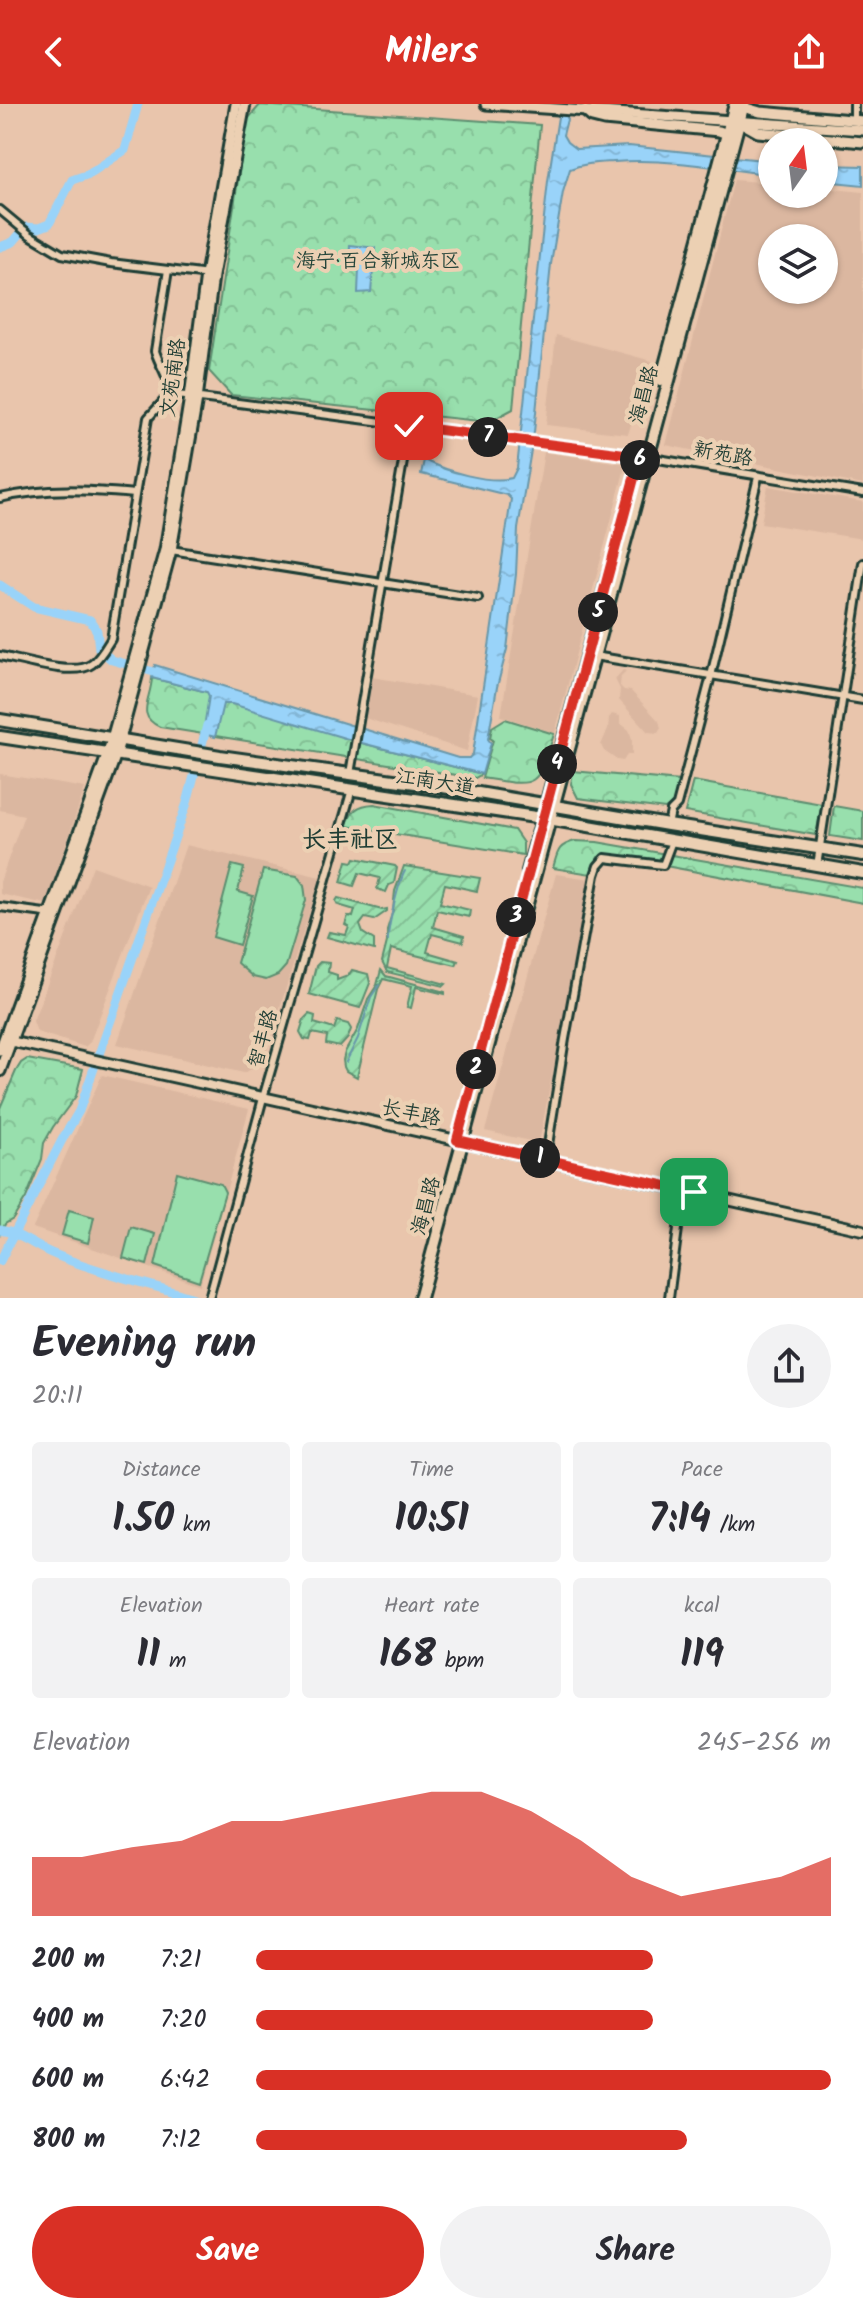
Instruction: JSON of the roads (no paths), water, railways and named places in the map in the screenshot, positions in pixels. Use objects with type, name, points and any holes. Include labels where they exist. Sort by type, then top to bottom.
[{"type":"main road","name":"文苑南路","points":[[139,655],[171,550],[236,104]]},
{"type":"main road","name":"文苑南路","points":[[210,275],[245,104]]},
{"type":"main road","points":[[486,104],[735,121],[855,124]]},
{"type":"main road","points":[[740,105],[760,112],[855,124]]},
{"type":"main road","name":"海昌路","points":[[417,1298],[740,105]]},
{"type":"main road","points":[[579,110],[604,120],[727,134]]},
{"type":"main road","points":[[735,121],[758,132],[863,142]]},
{"type":"main road","name":"海昌路","points":[[726,152],[727,134],[735,121]]},
{"type":"main road","name":"文苑南路","points":[[139,655],[165,550],[194,398]]},
{"type":"main road","points":[[0,1071],[4,1043],[112,754],[139,655]]},
{"type":"main road","name":"江南大道","points":[[0,720],[863,855]]},
{"type":"main road","name":"江南大道","points":[[0,737],[546,819],[863,873]]},
{"type":"street","points":[[854,104],[855,124]]},
{"type":"street","points":[[0,210],[30,235],[62,254],[210,275]]},
{"type":"street","points":[[0,656],[60,668],[84,669],[96,661],[111,639],[148,418],[170,394],[168,377],[155,351],[168,270]]},
{"type":"street","name":"新苑路","points":[[170,394],[644,457],[863,493]]},
{"type":"street","points":[[350,774],[409,426]]},
{"type":"street","points":[[668,825],[671,811],[677,805],[711,676],[758,477]]},
{"type":"street","points":[[0,498],[68,489],[135,494]]},
{"type":"street","points":[[171,550],[478,598]]},
{"type":"street","points":[[817,866],[863,563]]},
{"type":"street","points":[[590,655],[863,700]]},
{"type":"street","name":"智丰路","points":[[209,1298],[352,789]]},
{"type":"street","points":[[547,1151],[598,866],[605,858],[663,865],[672,841]]},
{"type":"street","points":[[0,907],[53,914]]},
{"type":"street","name":"长丰路","points":[[4,1043],[115,1064],[863,1230]]},
{"type":"street","points":[[669,1298],[683,1190]]},
{"type":"water","points":[[560,104],[571,104],[563,135],[576,149],[629,146],[758,160],[758,173],[654,161],[597,163],[570,169],[551,264],[534,432],[518,529],[507,649],[488,739],[491,743],[482,774],[358,742],[232,704],[223,704],[215,737],[203,734],[207,692],[152,678],[155,665],[458,758],[469,758],[473,754],[511,499],[507,495],[421,474],[424,460],[480,478],[512,478],[517,468],[548,181]]},
{"type":"water","points":[[838,165],[863,166],[863,185],[838,182]]},
{"type":"water","points":[[350,245],[375,248],[371,292],[358,293],[359,268],[349,266]]},
{"type":"waterway","points":[[0,247],[13,242],[26,227],[39,228],[49,224],[72,180],[89,174],[125,150],[138,104]]},
{"type":"waterway","points":[[0,585],[34,607],[90,620],[97,631],[99,649],[112,660],[164,675]]},
{"type":"waterway","points":[[0,1261],[79,1111],[187,803],[207,725]]},
{"type":"waterway","points":[[388,941],[394,905],[405,871]]},
{"type":"waterway","points":[[346,1062],[358,1038],[371,997],[379,985]]},
{"type":"waterway","points":[[0,1230],[72,1261],[194,1298]]},
{"type":"district","name":"长丰社区","points":[[350,840]]},
{"type":"park label","name":"海宁·百合新城东区","points":[[378,262]]}]
